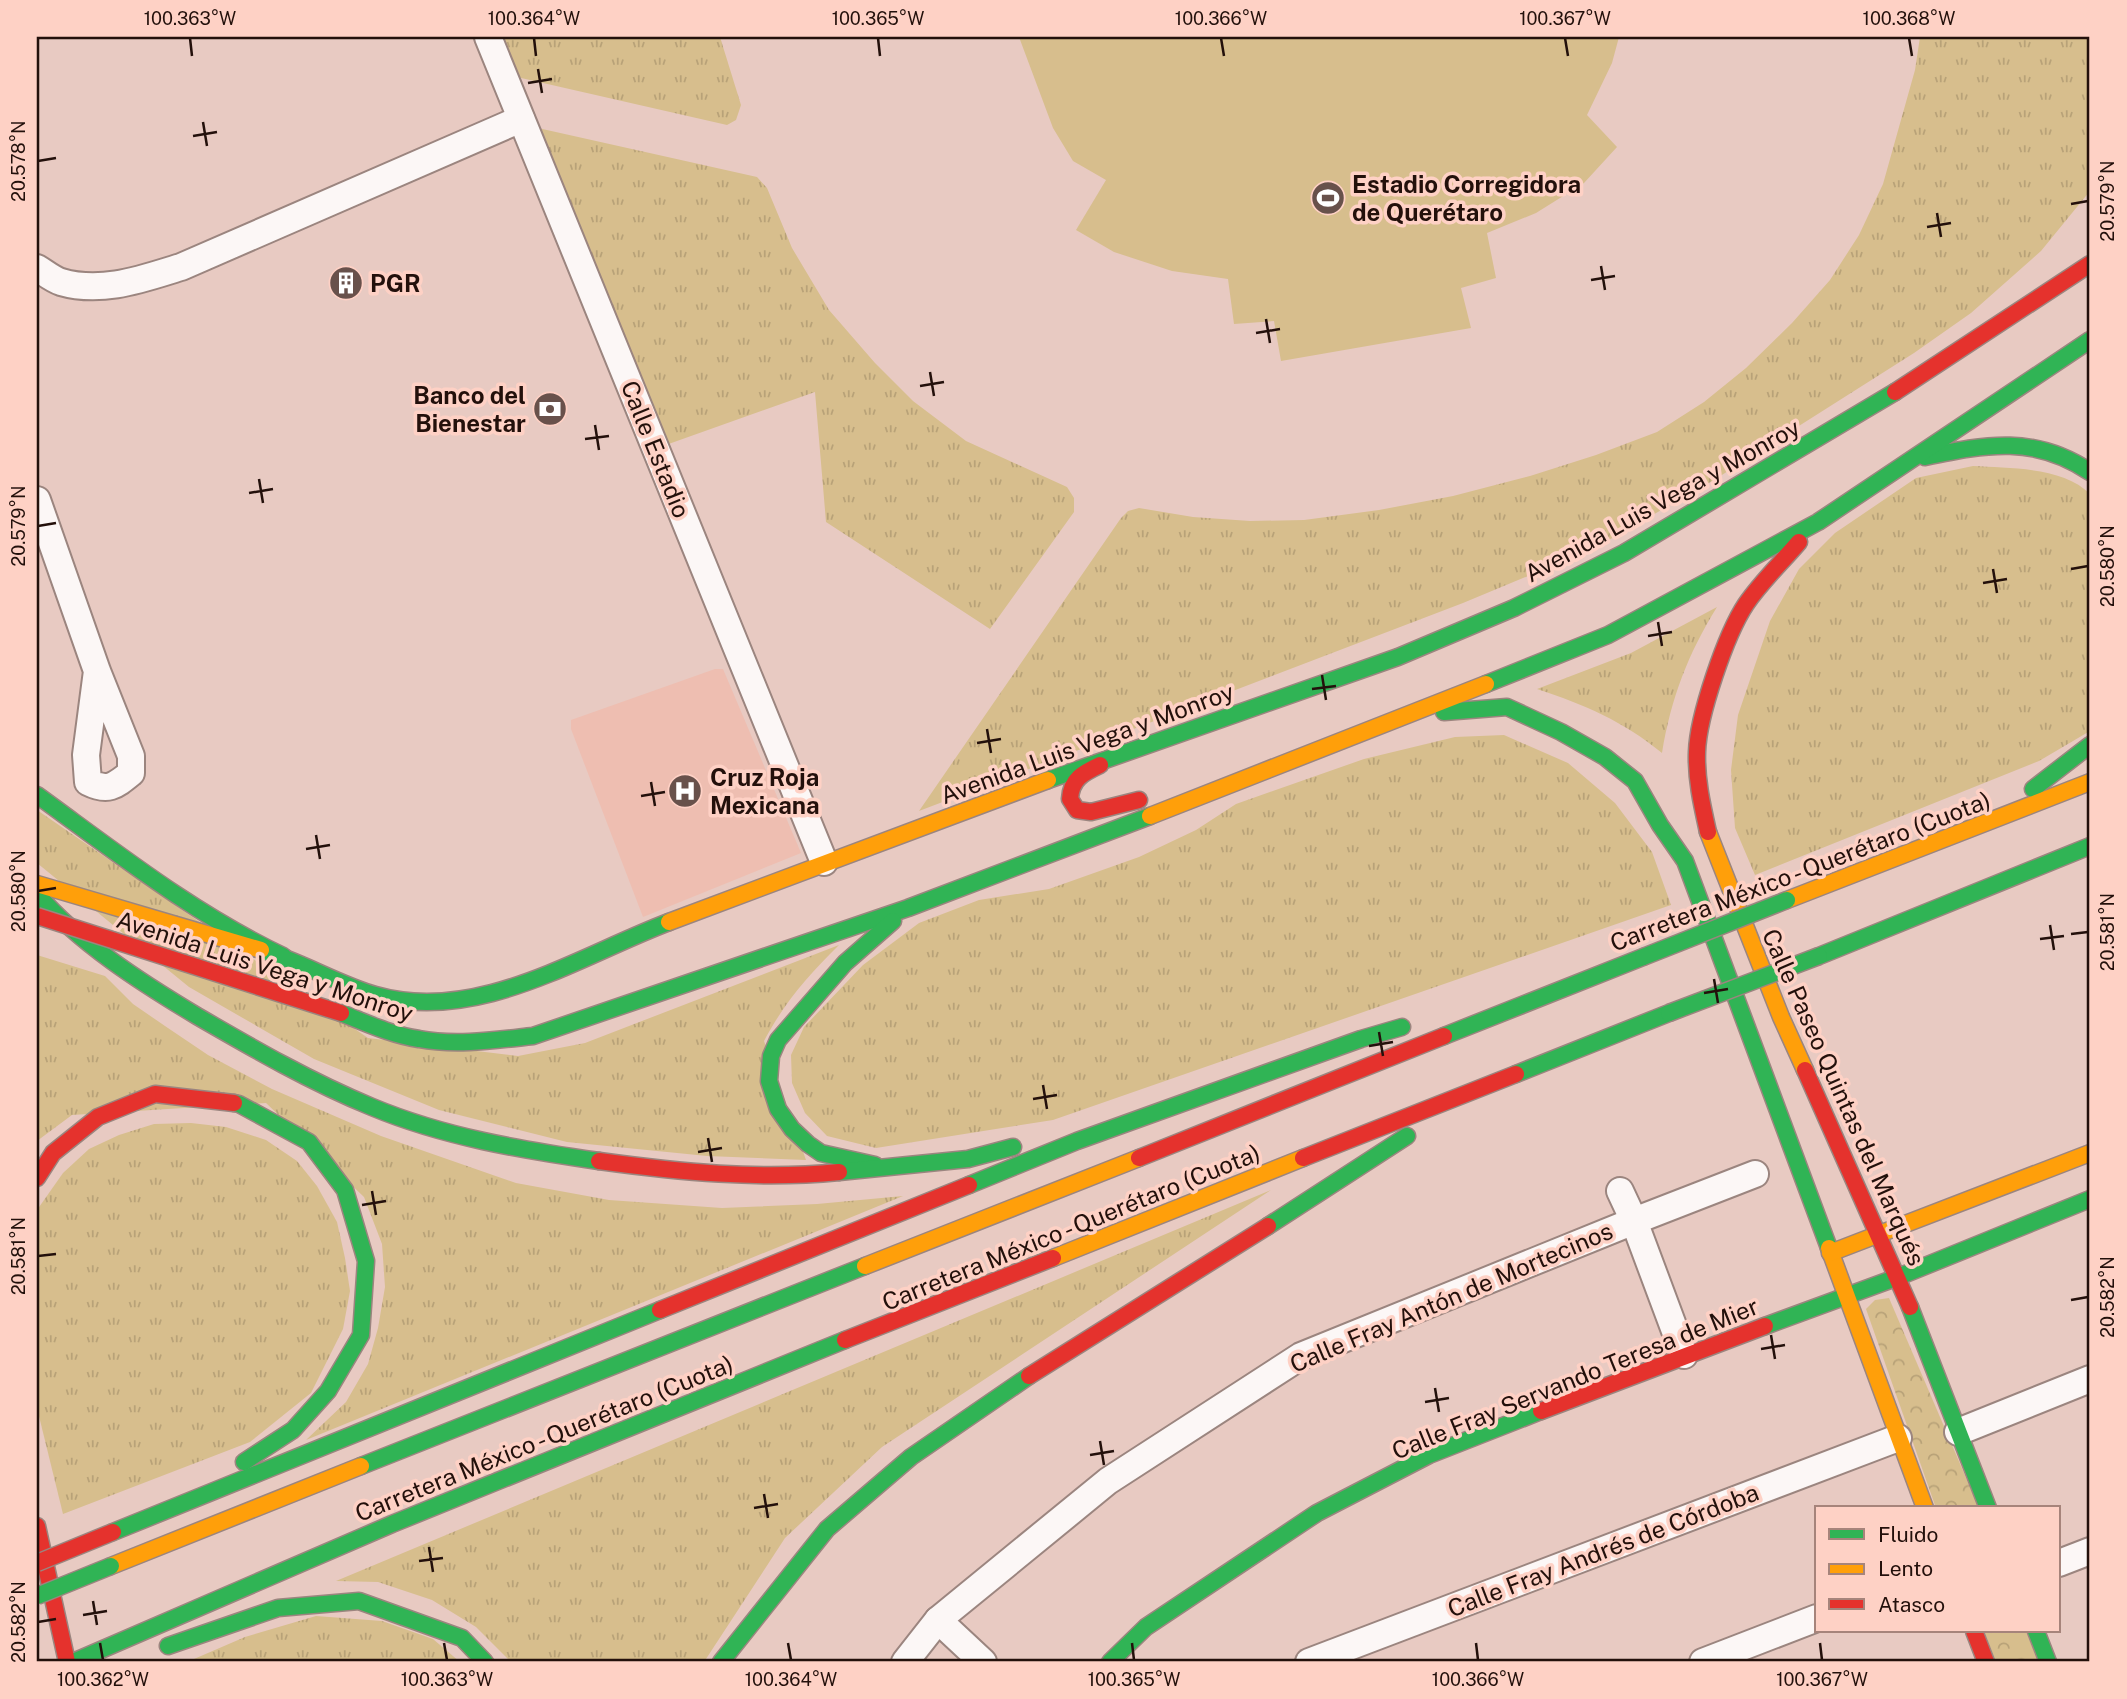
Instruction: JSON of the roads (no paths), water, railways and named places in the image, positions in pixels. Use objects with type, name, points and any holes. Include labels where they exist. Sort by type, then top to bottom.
[{"type":"main road","name":"Avenida Luis Vega y Monroy","points":[[37,884],[284,956],[374,995],[427,1002],[477,997],[523,983],[645,931],[824,862],[1129,750],[1398,657],[1514,608],[1624,553],[1888,397],[2090,264]]},
{"type":"main road","name":"Avenida Luis Vega y Monroy","points":[[37,916],[341,1013],[376,1028],[426,1041],[480,1042],[533,1036],[908,908],[1248,779],[1608,635],[1818,522],[2090,340]]},
{"type":"main road","points":[[1907,460],[1964,448],[2007,443],[2035,446],[2062,455],[2090,472]]},
{"type":"main road","name":"Calle Paseo Quintas del Marqués","points":[[1818,522],[1746,604],[1721,657],[1704,710],[1697,749],[1698,788],[1710,841],[1781,1017],[1898,1277],[1987,1506]]},
{"type":"main road","points":[[1391,721],[1456,709],[1507,707],[1605,757],[1635,781],[1660,825],[1685,861],[1924,1506]]},
{"type":"main road","points":[[2033,789],[2090,745]]},
{"type":"main road","points":[[1129,750],[1078,775],[1073,781],[1070,799],[1077,810],[1091,812],[1248,779]]},
{"type":"main road","points":[[1899,857],[2090,758]]},
{"type":"main road","name":"Carretera México - Querétaro (Cuota)","points":[[37,1596],[1527,1002],[2090,782]]},
{"type":"main road","points":[[37,795],[178,898],[243,937],[284,956]]},
{"type":"main road","name":"Carretera México - Querétaro (Cuota)","points":[[73,1661],[392,1524],[785,1364],[1669,1013],[1819,957],[2090,846]]},
{"type":"main road","points":[[37,894],[54,914],[143,984],[301,1074],[386,1112],[463,1137],[550,1154],[685,1173],[801,1176],[968,1159],[1025,1143],[1077,1141]]},
{"type":"main road","points":[[879,1166],[821,1153],[792,1129],[778,1109],[769,1082],[771,1056],[778,1040],[845,963],[908,908]]},
{"type":"main road","name":"Carretera México - Querétaro (Cuota)","points":[[1447,1017],[1527,1002]]},
{"type":"main road","points":[[37,1563],[1077,1141],[1361,1039],[1420,1021]]},
{"type":"main road","points":[[721,1662],[827,1529],[911,1457],[1033,1373],[1232,1250],[1476,1090]]},
{"type":"main road","points":[[37,1178],[53,1153],[98,1117],[155,1094],[239,1104],[309,1142],[345,1190],[366,1261],[361,1335],[328,1391],[293,1430],[171,1510]]},
{"type":"main road","points":[[1830,1253],[2090,1153]]},
{"type":"main road","name":"Calle Fray Servando Teresa de Mier","points":[[1110,1662],[1146,1627],[1317,1513],[1429,1455],[1684,1355],[1898,1277],[2090,1199]]},
{"type":"main road","points":[[37,1526],[73,1661],[122,1657]]},
{"type":"main road","points":[[155,1651],[278,1608],[359,1601],[462,1638],[485,1662]]},
{"type":"main road","points":[[1973,1632],[1986,1662]]},
{"type":"main road","points":[[2036,1632],[2048,1662]]},
{"type":"street","name":"Calle Estadio","points":[[488,37],[824,862]]},
{"type":"street","points":[[37,268],[59,282],[97,287],[130,282],[181,267],[521,119]]},
{"type":"street","points":[[37,500],[96,671]]},
{"type":"street","name":"Calle Fray Antón de Mortecinos","points":[[905,1662],[938,1620],[1108,1481],[1301,1356],[1755,1174]]},
{"type":"street","points":[[1620,1191],[1634,1221],[1684,1355]]},
{"type":"street","points":[[1958,1432],[2090,1379]]},
{"type":"street","name":"Calle Fray Andrés de Córdoba","points":[[1309,1662],[1898,1438]]},
{"type":"street","points":[[2060,1563],[2090,1551]]},
{"type":"street","points":[[1703,1662],[1815,1619]]},
{"type":"street","points":[[938,1620],[983,1662]]},
{"type":"place","name":"Estadio Corregidora de Querétaro","points":[[1328,198]]},
{"type":"place","name":"PGR","points":[[346,283]]},
{"type":"place","name":"Banco del Bienestar","points":[[550,409]]},
{"type":"place","name":"Cruz Roja Mexicana","points":[[685,791]]}]
